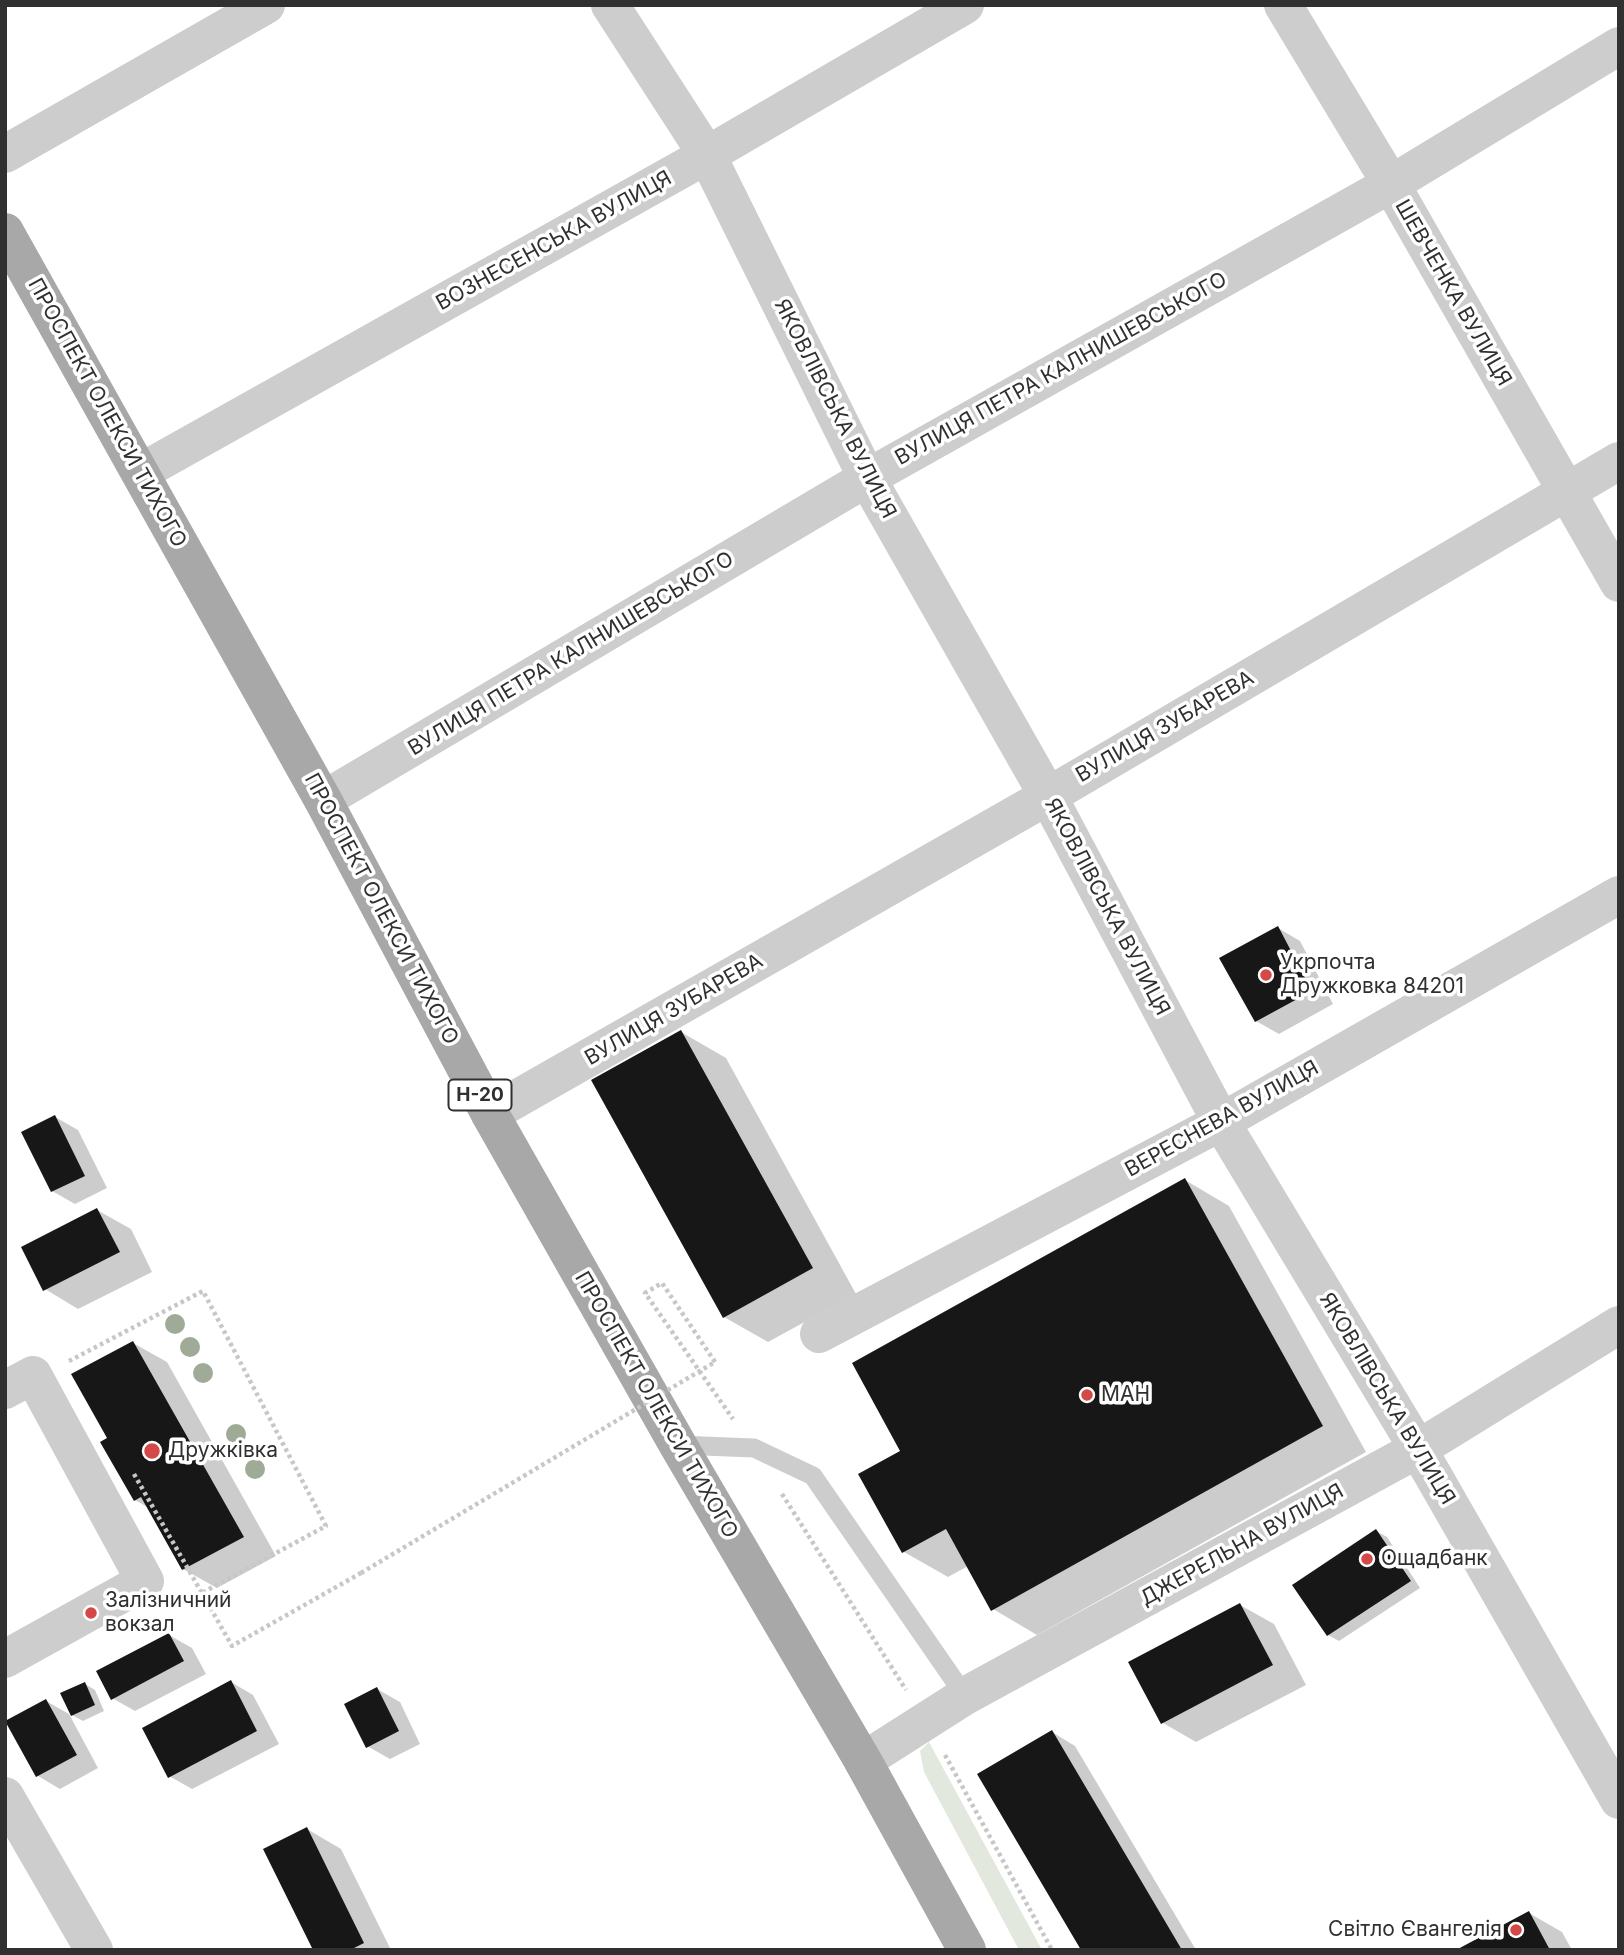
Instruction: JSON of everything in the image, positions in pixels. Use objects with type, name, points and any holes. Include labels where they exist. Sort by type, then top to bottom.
[{"type":"main road","name":"ПРОСПЕКТ ОЛЕКСИ ТИХОГО","points":[[5,233],[323,800],[491,1115],[678,1445],[863,1761],[967,1950]]},
{"type":"street","points":[[5,154],[266,5]]},
{"type":"street","name":"ЯКОВЛІВСЬКА ВУЛИЦЯ","points":[[610,5],[707,155],[867,478],[1048,796],[1221,1122],[1418,1449],[1619,1800]]},
{"type":"street","name":"ВОЗНЕСЕНСЬКА ВУЛИЦЯ","points":[[141,472],[707,155],[965,5]]},
{"type":"street","name":"ШЕВЧЕНКА ВУЛИЦЯ","points":[[1283,5],[1391,184],[1619,583]]},
{"type":"street","name":"ВУЛИЦЯ ПЕТРА КАЛНИШЕВСЬКОГО","points":[[323,800],[867,478],[1391,184],[1619,46]]},
{"type":"street","name":"ВУЛИЦЯ ЗУБАРЕВА","points":[[491,1115],[1048,796],[1619,461]]},
{"type":"street","name":"ВЕРЕСНЕВА ВУЛИЦЯ","points":[[819,1334],[1221,1122],[1619,895]]},
{"type":"street","name":"ДЖЕРЕЛЬНА ВУЛИЦЯ","points":[[863,1761],[965,1696],[1418,1449],[1619,1325]]},
{"type":"street","points":[[5,1390],[33,1375],[145,1581],[5,1659]]},
{"type":"street","points":[[5,1796],[94,1950]]},
{"type":"lane","points":[[678,1445],[754,1448],[813,1476],[965,1696]]},
{"type":"path","points":[[129,1465],[232,1646],[361,1573],[715,1362],[662,1283],[645,1293],[754,1448],[926,1721],[1052,1950]]},
{"type":"path","points":[[75,1373],[69,1361],[203,1291],[326,1526],[203,1592]]},
{"type":"shaded area","points":[[929,1742],[1042,1950],[1019,1950],[924,1772],[920,1751]]},
{"type":"building","name":"Укрпочта Дружковка 84201","points":[[1278,926],[1312,991],[1255,1022],[1219,958]]},
{"type":"building","points":[[681,1030],[813,1268],[723,1318],[591,1080]]},
{"type":"building","points":[[55,1115],[85,1176],[51,1192],[21,1132]]},
{"type":"building","name":"МАН","points":[[1185,1178],[1323,1426],[991,1611],[946,1529],[902,1553],[858,1474],[900,1451],[852,1363]]},
{"type":"building","points":[[97,1208],[120,1252],[43,1291],[21,1247]]},
{"type":"building","points":[[133,1341],[244,1537],[182,1570],[141,1497],[134,1501],[100,1442],[107,1438],[71,1374]]},
{"type":"building","points":[[1376,1529],[1411,1581],[1327,1636],[1292,1585]]},
{"type":"building","points":[[1240,1603],[1273,1665],[1161,1724],[1128,1662]]},
{"type":"building","points":[[169,1633],[184,1661],[111,1700],[96,1671]]},
{"type":"building","points":[[231,1680],[257,1731],[168,1778],[142,1728]]},
{"type":"building","points":[[85,1682],[95,1705],[71,1716],[60,1693]]},
{"type":"building","points":[[377,1687],[399,1731],[366,1748],[344,1704]]},
{"type":"building","points":[[46,1699],[77,1755],[36,1777],[5,1721]]},
{"type":"building","points":[[1052,1730],[1182,1950],[1081,1950],[977,1774]]},
{"type":"building","points":[[307,1827],[364,1943],[350,1950],[313,1950],[263,1849]]},
{"type":"building","name":"Світло Євангелія","points":[[1529,1911],[1550,1950],[1456,1950]]},
{"type":"place","name":"Укрпочта Дружковка 84201","points":[[1266,975]]},
{"type":"place","name":"МАН","points":[[1087,1395]]},
{"type":"place","name":"Дружківка","points":[[152,1451]]},
{"type":"place","name":"Ощадбанк","points":[[1367,1559]]},
{"type":"place","name":"Залізничний вокзал","points":[[91,1613]]},
{"type":"place","name":"Світло Євангелія","points":[[1516,1930]]}]
